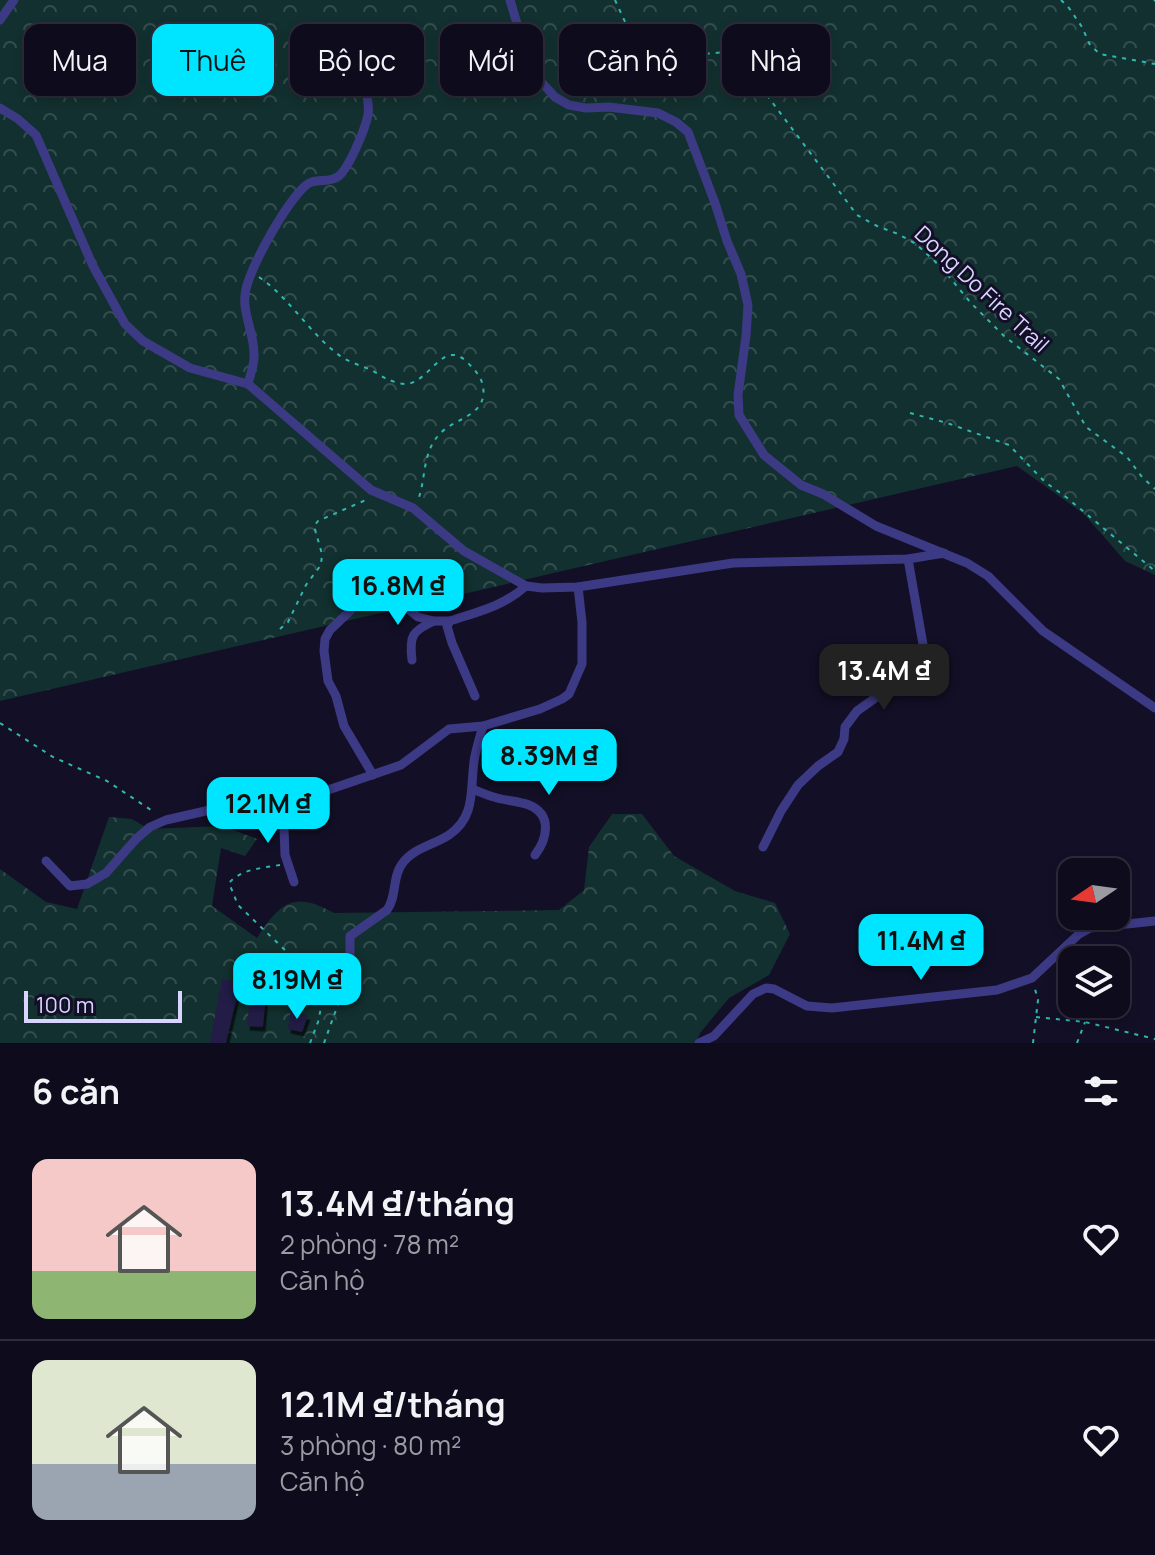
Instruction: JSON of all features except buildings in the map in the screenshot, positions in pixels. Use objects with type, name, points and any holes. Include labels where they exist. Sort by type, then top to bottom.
[{"type":"street","points":[[0,20],[14,0]]},
{"type":"street","points":[[510,0],[531,71],[555,97],[577,107],[658,113],[688,132],[741,274],[748,305],[738,395],[739,415],[764,455],[801,485],[823,494],[876,526],[967,563],[988,576],[1043,631],[1154,705]]},
{"type":"street","points":[[248,384],[255,356],[244,315],[247,283],[279,219],[303,187],[311,181],[336,178],[343,171],[356,148],[368,114],[367,96]]},
{"type":"street","points":[[0,108],[36,135],[93,266],[125,324],[143,341],[190,368],[248,384],[371,490],[413,508],[464,551],[526,586],[578,587],[733,563],[908,559],[944,553]]},
{"type":"street","points":[[763,847],[798,785],[838,752],[845,727],[857,711],[920,664],[924,650],[908,559]]},
{"type":"street","points":[[373,775],[344,726],[336,696],[328,681],[325,659],[325,639],[351,610],[362,589],[369,585],[399,597],[418,617],[450,621],[492,607],[526,586]]},
{"type":"street","points":[[46,861],[70,886],[87,884],[106,873],[150,827],[166,820],[210,810],[283,801],[331,789],[401,765],[449,729],[483,726],[540,709],[569,694],[582,664],[578,587]]},
{"type":"street","points":[[412,660],[412,634],[434,621]]},
{"type":"street","points":[[450,621],[448,633],[475,696]]},
{"type":"street","points":[[323,976],[350,961],[350,936],[392,904],[400,866],[410,855],[448,837],[460,827],[469,812],[474,758],[483,726]]},
{"type":"street","points":[[472,789],[539,811],[545,822],[545,835],[544,843],[535,855]]},
{"type":"street","points":[[283,801],[285,855],[294,882]]},
{"type":"street","points":[[699,1043],[714,1036],[753,994],[766,988],[807,1006],[832,1008],[997,990],[1032,978],[1079,934],[1090,928],[1155,921]]},
{"type":"path","name":"Dong Do Fire Trail","points":[[615,0],[632,37],[638,44],[657,53],[682,56],[737,51],[751,55],[759,65],[766,94],[857,215],[916,244],[1004,336],[1059,379],[1086,427],[1127,457],[1155,489]]},
{"type":"path","points":[[1061,0],[1082,27],[1090,45],[1100,54],[1155,64]]},
{"type":"path","points":[[252,273],[266,282],[344,358],[387,379],[409,384],[452,354],[458,355],[481,378],[484,393],[481,404],[438,435],[429,450],[420,498],[413,508]]},
{"type":"path","points":[[910,413],[1009,445],[1045,482],[1155,571]]},
{"type":"path","points":[[280,629],[288,622],[306,585],[321,565],[322,554],[314,526],[318,521],[380,494]]},
{"type":"path","points":[[0,723],[53,757],[107,781],[166,820]]},
{"type":"path","points":[[289,864],[236,875],[229,883],[238,905],[287,952],[314,966],[323,976],[327,985],[310,1043]]},
{"type":"path","points":[[324,1043],[345,985],[350,961]]},
{"type":"path","points":[[1032,978],[1038,1000],[1033,1043]]},
{"type":"path","points":[[1036,1017],[1085,1022],[1155,1039]]},
{"type":"path","points":[[1077,1043],[1085,1022]]},
{"type":"green space","points":[[0,0],[1155,0],[1155,575],[1125,561],[1084,514],[1017,466],[0,701]]},
{"type":"green space","points":[[612,814],[642,814],[674,856],[735,891],[775,903],[790,934],[769,975],[729,998],[700,1033],[696,1043],[0,1043],[0,869],[46,902],[77,909],[109,817],[132,819],[149,829],[223,826],[257,839],[245,856],[221,848],[212,906],[257,938],[273,916],[289,904],[298,902],[308,902],[334,913],[559,910],[584,890],[589,847]]}]
